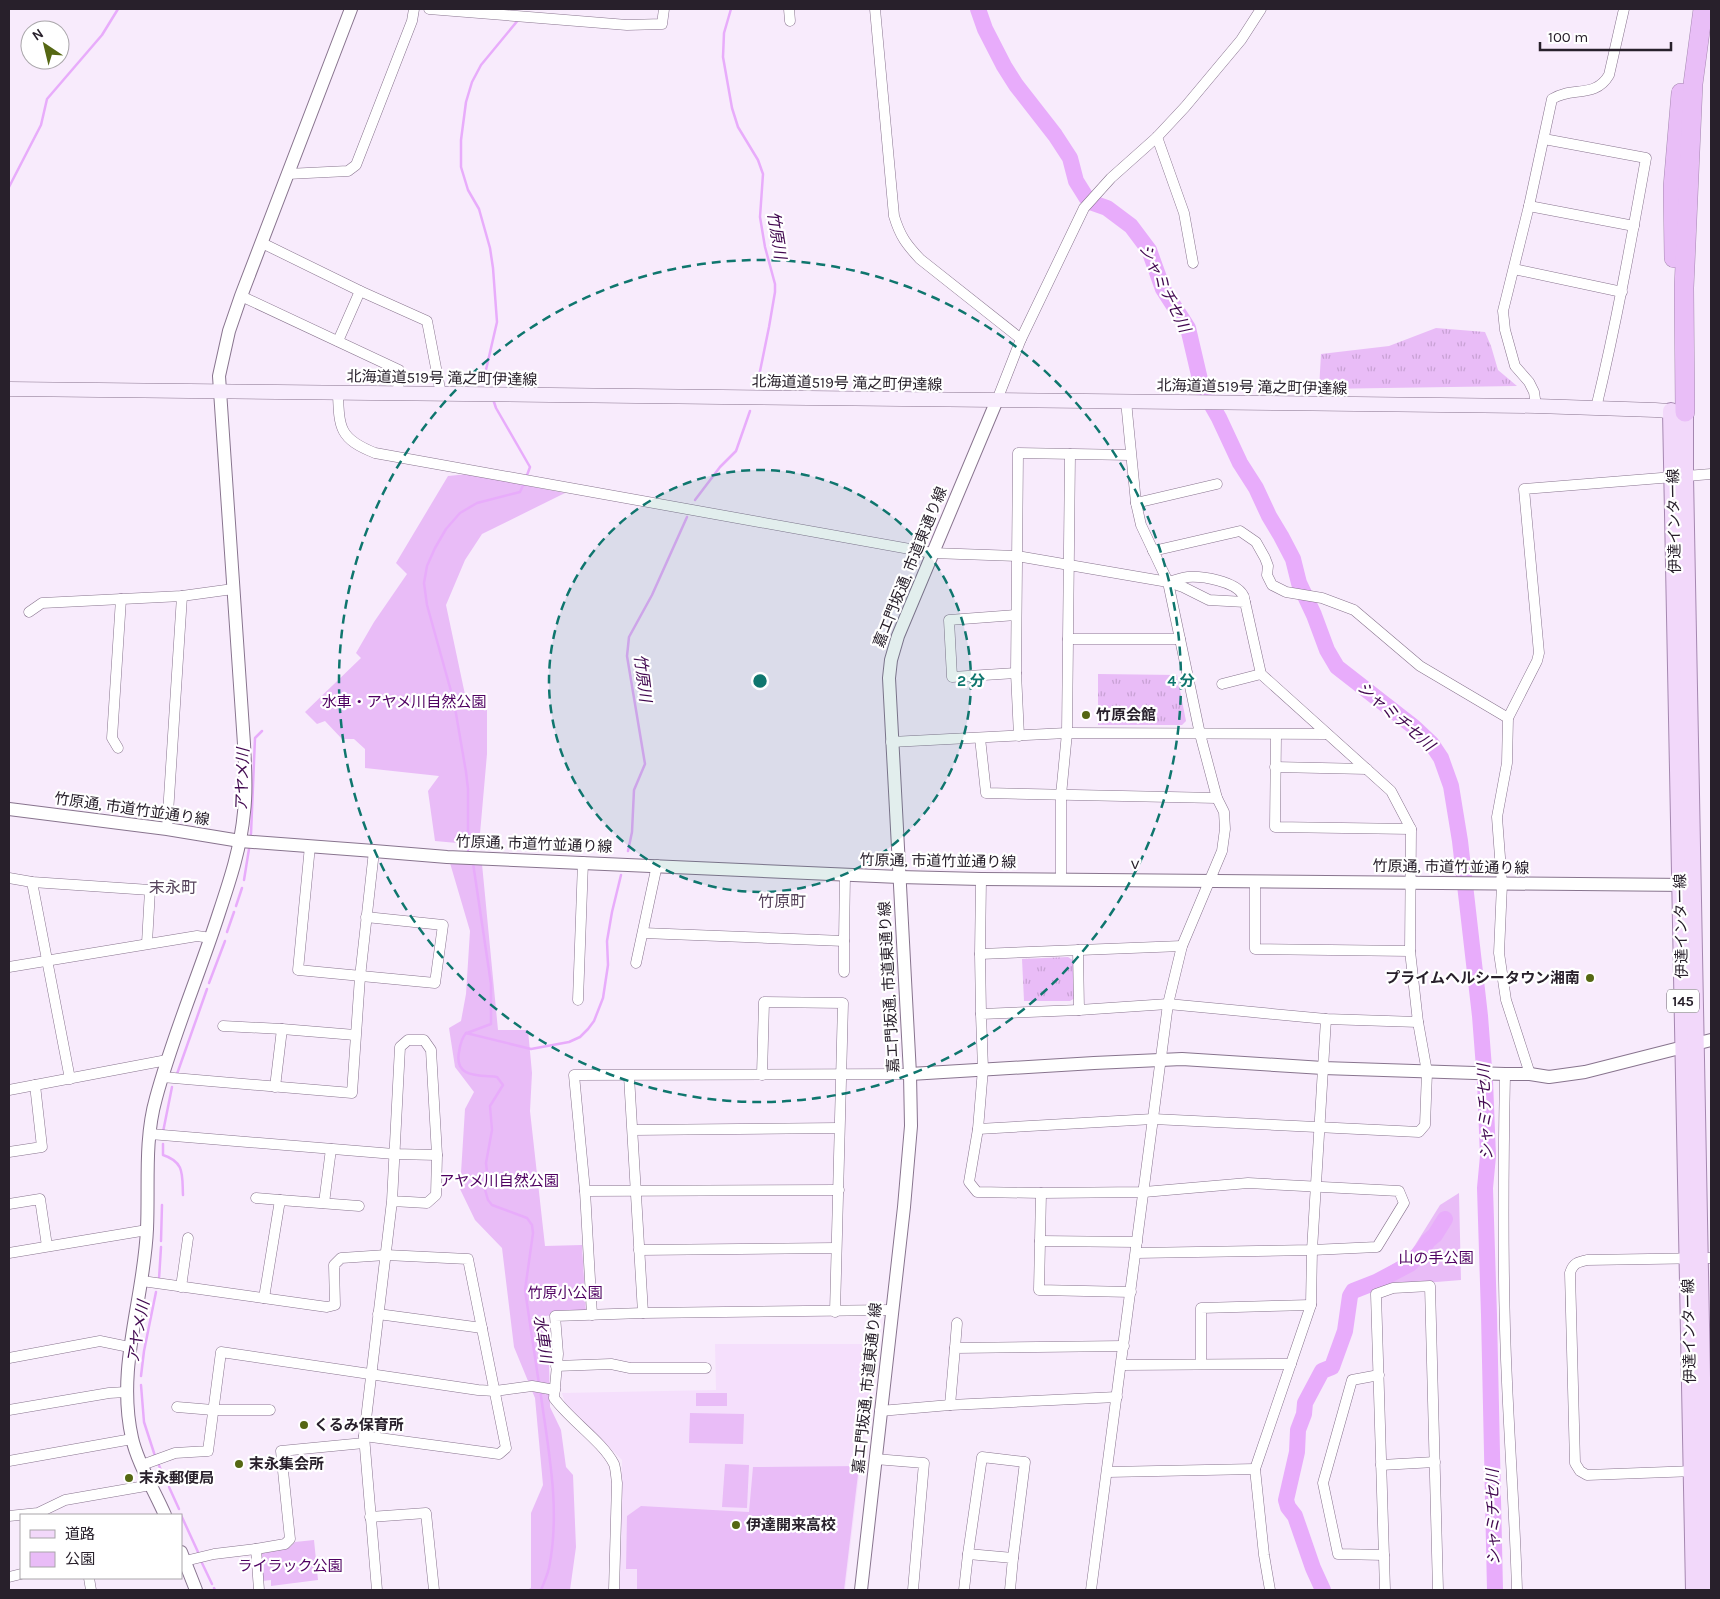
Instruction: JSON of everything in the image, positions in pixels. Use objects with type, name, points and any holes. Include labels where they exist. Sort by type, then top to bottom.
[{"type":"highway","points":[[1678,412],[1675,385],[1673,187],[1682,84],[1692,9]]},
{"type":"highway","points":[[1678,412],[1693,84],[1703,9]]},
{"type":"main road","name":"北海道道519号 滝之町伊達線","points":[[9,389],[1530,406],[1678,412]]},
{"type":"main road","name":"伊達インター線","points":[[1678,412],[1687,885],[1697,1044],[1700,1258],[1698,1471],[1703,1571],[1706,1590]]},
{"type":"main road","name":"伊達インター線","points":[[1694,1590],[1703,1571]]},
{"type":"street","points":[[165,1514],[151,1485],[153,1461],[132,1439],[126,1392],[129,1347],[142,1281],[147,1230],[150,1134],[156,1099],[167,1060],[230,881],[240,841],[244,813],[245,772],[219,376],[241,296],[351,9]]},
{"type":"street","points":[[287,174],[348,171],[356,165],[412,21],[414,9]]},
{"type":"street","points":[[429,9],[627,25],[662,24],[664,9]]},
{"type":"street","points":[[789,9],[790,21]]},
{"type":"street","points":[[874,9],[894,216],[899,233],[906,245],[920,259],[1021,339]]},
{"type":"street","points":[[997,400],[1021,339],[1084,208],[1111,178],[1157,137],[1207,81],[1240,40],[1261,9]]},
{"type":"street","points":[[1530,406],[1534,392],[1529,382],[1515,366],[1505,330],[1503,311],[1529,206],[1552,99],[1560,94],[1592,90],[1604,83],[1609,74],[1624,9]]},
{"type":"street","points":[[1157,137],[1184,213],[1193,263]]},
{"type":"street","points":[[1544,139],[1646,158],[1622,292],[1596,408]]},
{"type":"street","points":[[1529,206],[1634,226]]},
{"type":"street","points":[[262,243],[360,291],[428,321],[441,394]]},
{"type":"street","points":[[1514,269],[1622,292]]},
{"type":"street","points":[[338,341],[360,291]]},
{"type":"street","points":[[241,296],[399,370],[398,394]]},
{"type":"street","points":[[338,393],[339,417],[348,438],[376,453],[932,553],[1017,556],[1069,564],[1168,582],[1209,600],[1245,602]]},
{"type":"street","name":"嘉エ門坂通, 市道東通り線","points":[[861,1590],[911,1126],[910,1074],[891,742],[890,660],[932,553],[997,400]]},
{"type":"street","points":[[1091,1590],[1168,1004],[1182,946],[1222,851],[1225,830],[1224,812],[1217,798],[1200,734],[1168,582],[1141,525],[1136,503],[1130,455],[1126,401]]},
{"type":"street","points":[[1019,736],[1016,673],[1018,453],[1130,455]]},
{"type":"street","points":[[1060,879],[1061,795],[1067,733],[1070,454]]},
{"type":"street","points":[[1530,1074],[1506,1000],[1499,953],[1502,884],[1497,817],[1506,763],[1508,718],[1537,661],[1539,653],[1524,489],[1711,474]]},
{"type":"street","points":[[1136,503],[1217,484]]},
{"type":"street","points":[[1153,551],[1240,531],[1256,542],[1268,566],[1267,575],[1272,585],[1286,592],[1322,598],[1354,610],[1420,666],[1508,718]]},
{"type":"street","points":[[978,1129],[1153,1119],[1419,1132],[1425,1125],[1428,1072],[1418,1022],[1410,951],[1411,829],[1391,791],[1261,674],[1243,595],[1225,582],[1212,579],[1186,577],[1168,582]]},
{"type":"street","points":[[29,612],[42,603],[182,596],[233,589]]},
{"type":"street","points":[[166,829],[182,596]]},
{"type":"street","points":[[118,748],[112,738],[121,599]]},
{"type":"street","points":[[1016,615],[948,620],[952,678],[1016,673]]},
{"type":"street","points":[[1068,639],[1180,639]]},
{"type":"street","points":[[1222,684],[1261,674]]},
{"type":"street","points":[[891,742],[1067,733],[1327,734]]},
{"type":"street","points":[[1276,735],[1275,827],[1411,829]]},
{"type":"street","points":[[980,738],[986,793],[1217,798]]},
{"type":"street","points":[[1275,767],[1368,769]]},
{"type":"street","name":"竹原通, 市道竹並通り線","points":[[9,809],[166,829],[240,841],[456,857],[899,877],[1060,879]]},
{"type":"street","points":[[310,846],[298,970],[435,983],[443,925],[366,918]]},
{"type":"street","points":[[162,1077],[352,1093],[360,977],[374,851]]},
{"type":"street","points":[[578,1000],[582,862]]},
{"type":"street","points":[[636,963],[657,865]]},
{"type":"street","points":[[844,972],[846,874]]},
{"type":"street","points":[[9,878],[32,882],[150,890],[147,943]]},
{"type":"street","points":[[981,879],[982,1069],[978,1129],[969,1182],[977,1192],[1144,1192],[1248,1184],[1399,1191],[1404,1203],[1377,1247],[1136,1253]]},
{"type":"street","name":"ｖ","points":[[1060,879],[1209,881]]},
{"type":"street","name":"竹原通, 市道竹並通り線","points":[[1209,881],[1687,885]]},
{"type":"street","points":[[1255,881],[1255,949],[1410,951]]},
{"type":"street","points":[[32,882],[70,1079]]},
{"type":"street","points":[[643,933],[844,941]]},
{"type":"street","points":[[9,967],[147,943],[197,936],[211,938]]},
{"type":"street","points":[[980,954],[1182,946]]},
{"type":"street","points":[[1078,950],[1079,1010]]},
{"type":"street","points":[[762,1075],[764,1002],[843,1003],[835,1312]]},
{"type":"street","points":[[981,1014],[1168,1004],[1326,1019],[1418,1022]]},
{"type":"street","points":[[1270,1590],[1264,1555],[1255,1469],[1311,1306],[1312,1250],[1326,1019]]},
{"type":"street","points":[[223,1026],[355,1035]]},
{"type":"street","points":[[275,1087],[282,1029]]},
{"type":"street","points":[[377,1590],[364,1440],[392,1201],[400,1047],[408,1040],[424,1040],[431,1050],[437,1155],[436,1195],[427,1203],[392,1201]]},
{"type":"street","points":[[592,1315],[585,1191],[574,1075],[910,1074],[1182,1059],[1323,1068],[1549,1076],[1585,1072],[1697,1044]]},
{"type":"street","points":[[9,1090],[167,1060]]},
{"type":"street","points":[[1501,1074],[1507,1382],[1514,1493],[1517,1590]]},
{"type":"street","points":[[629,1076],[643,1314]]},
{"type":"street","points":[[9,1152],[42,1147],[35,1085]]},
{"type":"street","points":[[633,1130],[839,1128]]},
{"type":"street","points":[[150,1134],[394,1154],[437,1155]]},
{"type":"street","points":[[324,1203],[330,1149]]},
{"type":"street","points":[[585,1191],[839,1190]]},
{"type":"street","points":[[1041,1193],[1039,1290],[1131,1292]]},
{"type":"street","points":[[256,1198],[359,1206]]},
{"type":"street","points":[[9,1204],[40,1199],[47,1246]]},
{"type":"street","points":[[264,1298],[280,1200]]},
{"type":"street","points":[[9,1253],[147,1230]]},
{"type":"street","points":[[181,1286],[188,1238]]},
{"type":"street","points":[[1040,1241],[1137,1242]]},
{"type":"street","points":[[639,1250],[836,1248]]},
{"type":"street","points":[[142,1281],[327,1308],[335,1306],[334,1265],[341,1258],[386,1255],[468,1259],[506,1448],[499,1454],[364,1440],[281,1451],[290,1539],[285,1544],[256,1549],[183,1556],[196,1590]]},
{"type":"street","points":[[1698,1471],[1587,1475],[1580,1471],[1574,1462],[1570,1273],[1576,1262],[1587,1260],[1700,1258]]},
{"type":"street","points":[[1385,1590],[1376,1294],[1393,1288],[1430,1286],[1438,1590]]},
{"type":"street","points":[[1201,1364],[1201,1308],[1311,1306]]},
{"type":"street","points":[[614,1590],[617,1483],[615,1466],[609,1456],[563,1411],[554,1398],[558,1354],[555,1316],[891,1310]]},
{"type":"street","points":[[378,1314],[482,1328]]},
{"type":"street","points":[[950,1405],[957,1323]]},
{"type":"street","points":[[9,1358],[100,1341],[129,1347]]},
{"type":"street","points":[[955,1348],[1124,1346]]},
{"type":"street","points":[[153,1461],[175,1452],[208,1451],[221,1352],[478,1390],[495,1391],[539,1388],[555,1390]]},
{"type":"street","points":[[556,1366],[611,1364],[630,1368],[706,1368]]},
{"type":"street","points":[[1122,1365],[1291,1364]]},
{"type":"street","points":[[1379,1375],[1352,1380],[1323,1483],[1338,1554],[1384,1556]]},
{"type":"street","points":[[9,1410],[108,1393],[126,1392]]},
{"type":"street","points":[[880,1410],[1117,1398]]},
{"type":"street","points":[[177,1407],[213,1410],[270,1410]]},
{"type":"street","points":[[9,1461],[132,1439]]},
{"type":"street","points":[[964,1590],[982,1457],[1025,1462],[1010,1590]]},
{"type":"street","points":[[875,1459],[924,1463],[912,1590]]},
{"type":"street","points":[[1381,1465],[1435,1462]]},
{"type":"street","points":[[1108,1472],[1255,1469]]},
{"type":"street","points":[[28,1514],[38,1513],[65,1500],[151,1485]]},
{"type":"street","points":[[370,1517],[426,1513],[434,1590]]},
{"type":"street","points":[[256,1549],[259,1590]]},
{"type":"street","points":[[968,1554],[1013,1558]]},
{"type":"shaded area","name":"伊達開来高校","points":[[715,1344],[875,1344],[845,1590],[619,1590],[622,1460],[565,1403],[562,1393],[716,1390]]},
{"type":"green space","points":[[1436,328],[1485,332],[1498,370],[1517,386],[1319,389],[1321,354],[1389,346]]},
{"type":"green space","name":"水車・アヤメ川自然公園","points":[[468,474],[565,493],[482,534],[465,560],[446,605],[467,704],[487,701],[487,754],[479,845],[435,841],[428,791],[439,776],[365,768],[365,749],[354,739],[342,739],[325,721],[317,724],[305,712],[361,658],[356,653],[374,622],[407,574],[396,563],[448,476]]},
{"type":"green space","points":[[1098,674],[1177,675],[1186,721],[1182,725],[1098,725]]},
{"type":"green space","name":"アヤメ川自然公園","points":[[450,863],[482,864],[498,1030],[528,1030],[532,1073],[530,1111],[545,1246],[582,1245],[586,1312],[545,1316],[550,1407],[561,1430],[566,1467],[573,1475],[576,1547],[570,1590],[527,1590],[531,1588],[531,1513],[543,1485],[535,1398],[514,1347],[502,1248],[475,1220],[460,1189],[465,1109],[474,1092],[455,1067],[449,1028],[461,1021],[466,994],[470,931]]},
{"type":"green space","points":[[1068,957],[1074,961],[1075,998],[1070,1001],[1024,1001],[1022,959]]},
{"type":"green space","name":"山の手公園","points":[[1459,1193],[1461,1280],[1387,1286],[1380,1272],[1412,1250],[1440,1205]]},
{"type":"green space","points":[[696,1393],[727,1393],[727,1406],[696,1406]]},
{"type":"green space","points":[[690,1413],[744,1414],[743,1444],[689,1443]]},
{"type":"green space","points":[[725,1464],[749,1465],[747,1508],[722,1507]]},
{"type":"green space","points":[[859,1466],[844,1590],[637,1590],[637,1569],[626,1569],[627,1516],[641,1506],[749,1512],[753,1467]]},
{"type":"green space","name":"ライラック公園","points":[[314,1540],[318,1580],[271,1586],[271,1580],[262,1581],[259,1555],[263,1552],[290,1547],[295,1542]]},
{"type":"waterway","points":[[9,187],[41,125],[47,99],[102,35],[118,9]]},
{"type":"waterway","name":"竹原川","points":[[731,9],[724,33],[723,57],[732,108],[738,127],[758,160],[763,174],[760,217],[765,247],[775,284],[769,327],[758,381]]},
{"type":"waterway","name":"シャミチセ川","points":[[978,9],[985,29],[1004,66],[1070,158],[1076,181],[1086,197],[1090,202],[1107,208],[1131,226],[1149,250],[1163,289],[1188,328],[1202,388],[1219,418],[1240,463],[1256,488],[1293,559],[1299,583],[1314,615],[1327,650],[1337,667],[1414,727],[1431,743],[1441,758],[1451,786],[1460,841],[1480,1016],[1485,1081],[1488,1156],[1485,1188],[1495,1590]]},
{"type":"waterway","points":[[490,389],[485,374],[497,322],[493,268],[490,248],[479,209],[468,190],[461,167],[461,140],[466,102],[472,82],[481,65],[519,19]]},
{"type":"waterway","points":[[493,399],[496,408],[530,467],[526,478]]},
{"type":"waterway","name":"竹原川","points":[[695,500],[720,467],[736,451],[750,411]]},
{"type":"waterway","points":[[468,850],[468,789],[466,772],[454,702],[427,605],[424,583],[427,566],[435,548],[446,529],[460,513],[477,503],[520,492],[524,483]]},
{"type":"waterway","name":"竹原川","points":[[628,851],[632,832],[634,790],[645,764],[627,656],[629,637],[652,595],[687,517]]},
{"type":"waterway","name":"アヤメ川","points":[[251,834],[255,738],[262,731]]},
{"type":"waterway","name":"アヤメ川","points":[[244,880],[249,849]]},
{"type":"waterway","points":[[467,1033],[491,1024],[491,984],[473,863]]},
{"type":"waterway","name":"竹原川","points":[[466,1033],[531,1049],[569,1042],[580,1037],[588,1029],[594,1021],[603,998],[608,965],[607,941],[621,875]]},
{"type":"waterway","name":"アヤメ川","points":[[236,906],[242,888]]},
{"type":"waterway","name":"アヤメ川","points":[[227,932],[234,912]]},
{"type":"waterway","name":"アヤメ川","points":[[209,983],[225,941]]},
{"type":"waterway","name":"アヤメ川","points":[[177,1074],[207,989]]},
{"type":"waterway","name":"水車川","points":[[466,1033],[459,1049],[458,1060],[460,1067],[469,1074],[497,1077],[503,1085],[490,1106],[492,1130],[484,1186],[488,1200],[492,1205],[527,1218],[532,1225],[533,1233],[525,1290],[539,1384]]},
{"type":"waterway","name":"アヤメ川","points":[[163,1132],[172,1087]]},
{"type":"waterway","name":"アヤメ川","points":[[163,1144],[163,1155],[175,1161],[181,1170],[183,1195]]},
{"type":"waterway","name":"アヤメ川","points":[[161,1241],[162,1205]]},
{"type":"waterway","points":[[1323,1590],[1313,1568],[1295,1516],[1288,1507],[1286,1500],[1297,1452],[1298,1430],[1304,1414],[1305,1403],[1322,1371],[1332,1367],[1345,1331],[1350,1296],[1353,1291],[1376,1282],[1410,1264],[1435,1235],[1445,1219]]},
{"type":"waterway","name":"アヤメ川","points":[[159,1279],[161,1247]]},
{"type":"waterway","name":"アヤメ川","points":[[141,1376],[156,1292]]},
{"type":"waterway","name":"アヤメ川","points":[[141,1385],[144,1422],[155,1456]]},
{"type":"waterway","name":"水車川","points":[[540,1389],[550,1456],[554,1501],[554,1523],[549,1568],[541,1590]]},
{"type":"waterway","name":"アヤメ川","points":[[157,1461],[165,1479]]},
{"type":"waterway","name":"アヤメ川","points":[[169,1487],[179,1509]]},
{"type":"waterway","name":"アヤメ川","points":[[182,1517],[198,1552]]},
{"type":"waterway","name":"アヤメ川","points":[[202,1563],[212,1584]]},
{"type":"place","name":"竹原会館","points":[[1086,715]]},
{"type":"place","name":"プライムヘルシータウン湘南","points":[[1590,978]]},
{"type":"place","name":"くるみ保育所","points":[[304,1425]]},
{"type":"place","name":"末永集会所","points":[[239,1464]]},
{"type":"place","name":"末永郵便局","points":[[129,1478]]},
{"type":"place","name":"伊達開来高校","points":[[736,1525]]},
{"type":"district","name":"末永町","points":[[173,887]]},
{"type":"district","name":"竹原町","points":[[782,901]]},
{"type":"park label","name":"竹原小公園","points":[[565,1293]]}]
